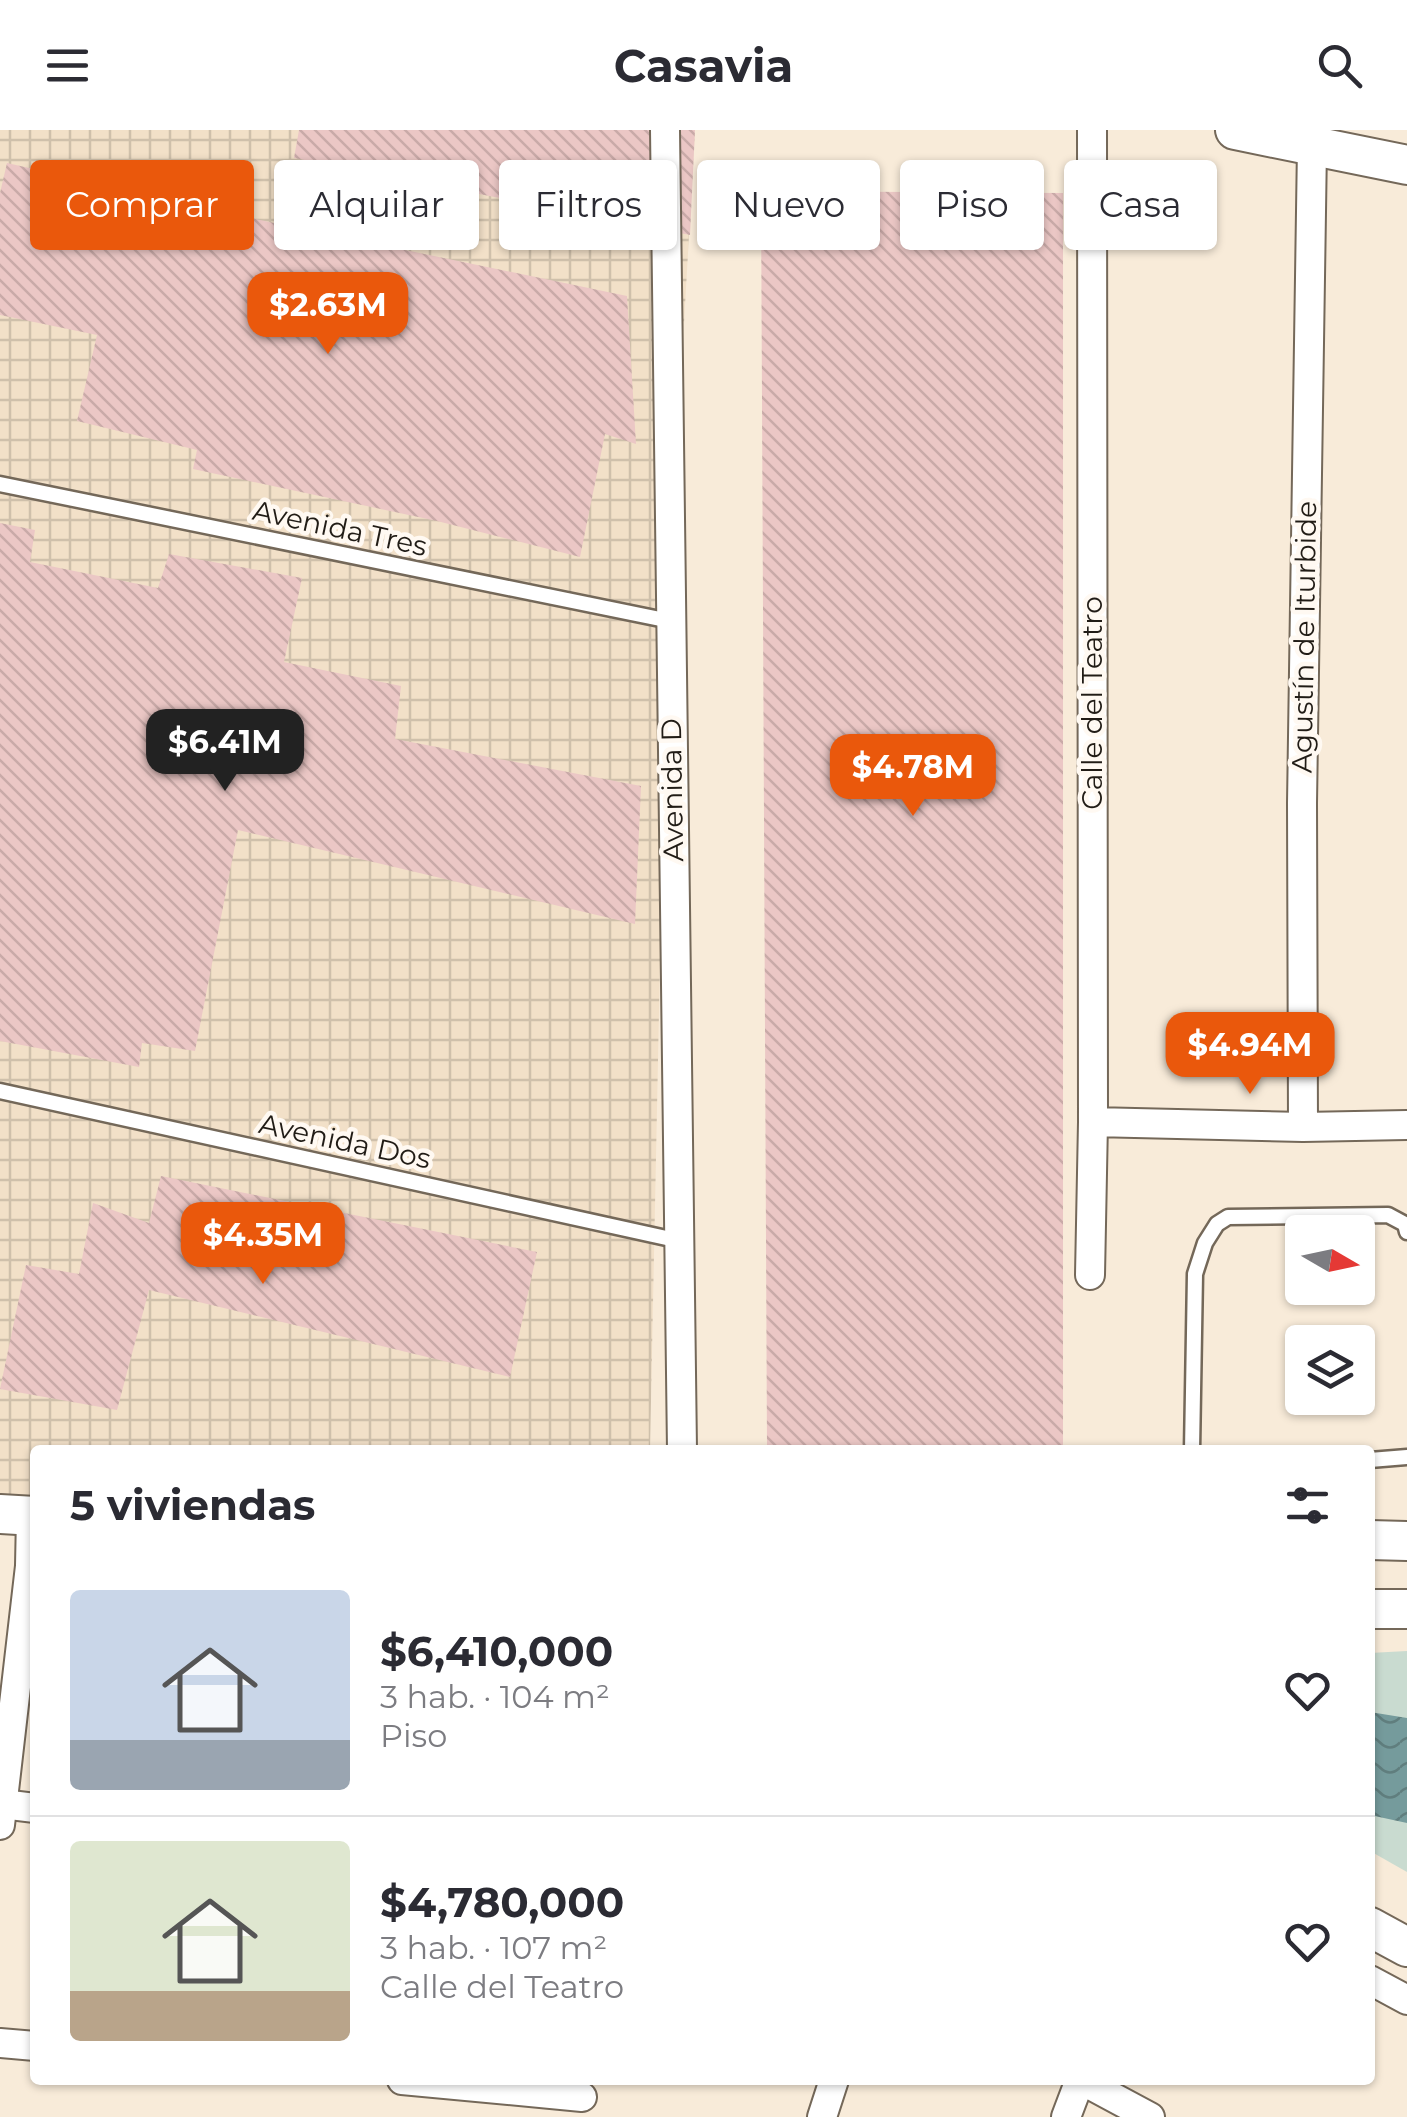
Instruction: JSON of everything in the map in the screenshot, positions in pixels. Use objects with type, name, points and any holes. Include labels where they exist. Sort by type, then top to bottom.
[{"type":"street","name":"Avenida D","points":[[665,130],[682,1445]]},
{"type":"street","name":"Calle del Teatro","points":[[1090,1276],[1092,130]]},
{"type":"street","points":[[1235,130],[1407,165]]},
{"type":"street","name":"Agustín de Iturbide","points":[[1303,1128],[1302,802],[1312,146]]},
{"type":"street","points":[[1093,1122],[1303,1128],[1407,1124]]},
{"type":"street","points":[[22,1515],[30,1556]]},
{"type":"street","points":[[1375,1540],[1407,1541]]},
{"type":"street","points":[[30,1582],[1,1814],[30,1809]]},
{"type":"street","points":[[1375,1610],[1407,1609]]},
{"type":"street","points":[[1375,1930],[1407,1948]]},
{"type":"street","points":[[1375,1983],[1407,2000]]},
{"type":"street","points":[[0,2043],[30,2046]]},
{"type":"street","points":[[452,2085],[582,2098]]},
{"type":"street","points":[[822,2117],[832,2085]]},
{"type":"street","points":[[1066,2117],[1078,2085]]},
{"type":"street","points":[[1089,2085],[1150,2117]]},
{"type":"lane","name":"Avenida Tres","points":[[0,484],[670,621]]},
{"type":"lane","name":"Avenida Dos","points":[[0,1090],[680,1241]]},
{"type":"lane","points":[[1192,1445],[1195,1274],[1217,1224],[1228,1216],[1388,1214],[1405,1224],[1407,1232]]},
{"type":"lane","points":[[1375,1460],[1407,1458]]},
{"type":"shaded area","points":[[0,130],[695,130],[667,622],[650,1445],[30,1445],[30,1533],[0,1531]]},
{"type":"green space","points":[[1407,1651],[1407,1872],[1375,1854],[1375,1653]]},
{"type":"water","points":[[1375,1713],[1407,1718],[1407,1823],[1375,1816]]},
{"type":"building","points":[[299,130],[695,130],[690,235],[677,232],[677,160],[499,160],[499,198],[479,194],[479,160],[294,158]]},
{"type":"building","points":[[7,163],[30,168],[30,250],[254,250],[254,219],[274,223],[274,250],[405,250],[627,296],[636,444],[605,434],[580,557],[437,521],[193,469],[197,450],[77,421],[97,335],[0,315],[0,193]]},
{"type":"building","points":[[880,192],[900,192],[900,250],[1044,250],[1044,193],[1063,193],[1063,1445],[767,1445],[761,250],[880,250]]},
{"type":"building","points":[[0,523],[35,530],[30,562],[158,588],[169,554],[302,578],[284,662],[401,686],[395,739],[641,786],[635,924],[238,830],[195,1051],[142,1043],[139,1067],[0,1041]]},
{"type":"building","points":[[161,1176],[537,1252],[510,1377],[149,1290],[117,1410],[0,1389],[26,1265],[79,1274],[93,1203],[149,1223]]}]
